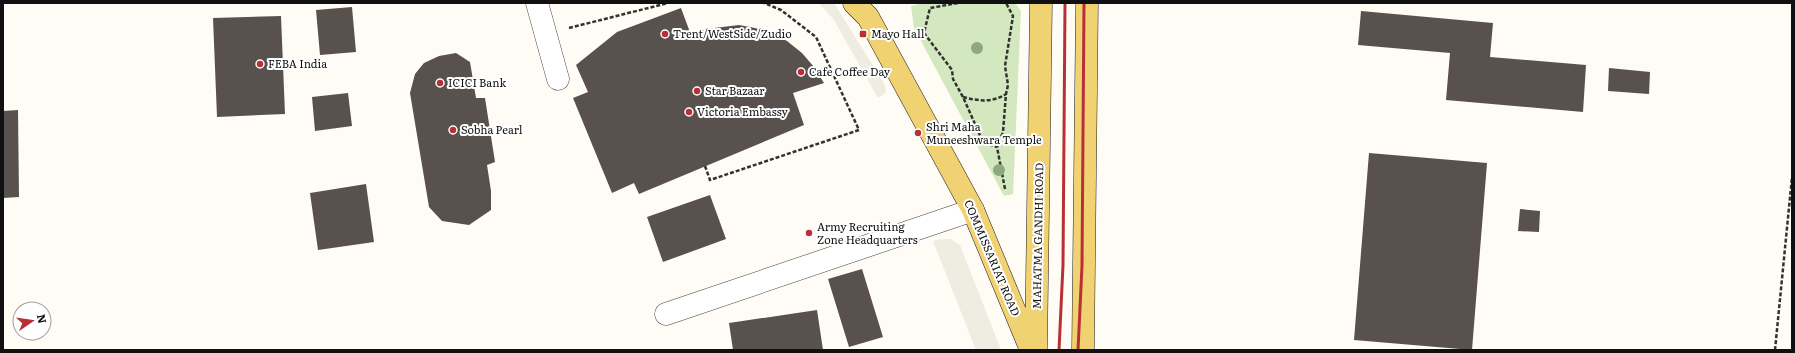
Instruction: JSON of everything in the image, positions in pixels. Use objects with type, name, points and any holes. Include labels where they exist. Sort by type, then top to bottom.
[{"type":"main road","name":"COMMISSARIAT ROAD","points":[[854,3],[868,17],[973,210],[1030,350]]},
{"type":"main road","name":"MAHATMA GANDHI ROAD","points":[[1036,350],[1041,3]]},
{"type":"main road","points":[[1083,350],[1088,3]]},
{"type":"lane","points":[[537,3],[558,79]]},
{"type":"lane","points":[[666,314],[973,210]]},
{"type":"path","points":[[545,34],[668,3]]},
{"type":"path","points":[[705,166],[710,180],[859,130],[816,37],[782,10],[764,3]]},
{"type":"path","points":[[958,3],[930,8],[924,33],[952,70],[953,79],[964,97],[983,142],[997,147]]},
{"type":"path","points":[[1005,189],[997,147],[1003,132],[1008,85],[1005,66],[1013,16],[1006,3]]},
{"type":"path","points":[[964,97],[982,101],[994,100],[1006,94]]},
{"type":"path","points":[[1775,350],[1792,177]]},
{"type":"green space","points":[[923,3],[1015,3],[1021,11],[1013,194],[1004,196],[914,28],[911,6]]},
{"type":"shaded area","points":[[819,3],[834,3],[885,85],[886,92],[883,95],[878,98],[834,20]]},
{"type":"shaded area","points":[[950,239],[960,245],[1001,350],[976,350],[933,241]]},
{"type":"building","points":[[352,7],[356,52],[320,55],[316,10]]},
{"type":"building","name":"Victoria Embassy","points":[[681,8],[691,35],[706,29],[739,25],[771,33],[787,41],[802,53],[814,67],[824,83],[793,93],[804,125],[639,194],[634,183],[612,193],[573,98],[588,92],[576,65],[617,32]]},
{"type":"building","points":[[1361,11],[1493,23],[1490,57],[1586,65],[1583,112],[1446,100],[1450,53],[1358,45]]},
{"type":"building","points":[[281,16],[285,114],[217,117],[213,18]]},
{"type":"building","name":"Sobha Pearl","points":[[456,53],[470,62],[476,98],[485,98],[495,162],[487,165],[491,191],[491,210],[469,225],[442,221],[429,207],[410,93],[415,74],[424,63],[439,56]]},
{"type":"building","points":[[1609,68],[1650,72],[1649,94],[1608,91]]},
{"type":"building","points":[[348,93],[352,126],[315,131],[312,97]]},
{"type":"building","points":[[18,110],[19,197],[3,198],[3,111]]},
{"type":"building","points":[[1369,153],[1487,163],[1472,350],[1354,340]]},
{"type":"building","points":[[366,184],[374,242],[318,250],[310,193]]},
{"type":"building","points":[[710,195],[726,239],[663,262],[647,217]]},
{"type":"building","points":[[1520,209],[1540,211],[1539,232],[1518,231]]},
{"type":"building","points":[[862,269],[883,337],[849,347],[828,279]]},
{"type":"building","points":[[817,310],[823,350],[733,350],[729,323]]},
{"type":"railway","points":[[1059,350],[1063,265],[1065,3]]},
{"type":"railway","points":[[1078,350],[1082,266],[1084,3]]},
{"type":"place","name":"Trent/WestSide/Zudio","points":[[665,34]]},
{"type":"place","name":"Mayo Hall","points":[[863,34]]},
{"type":"place","name":"FEBA India","points":[[260,64]]},
{"type":"place","name":"Cafe Coffee Day","points":[[801,72]]},
{"type":"place","name":"ICICI Bank","points":[[440,83]]},
{"type":"place","name":"Star Bazaar","points":[[697,91]]},
{"type":"place","name":"Victoria Embassy","points":[[689,112]]},
{"type":"place","name":"Sobha Pearl","points":[[453,130]]},
{"type":"place","name":"Shri Maha Muneeshwara Temple","points":[[918,133]]},
{"type":"place","name":"Army Recruiting Zone Headquarters","points":[[809,233]]}]
